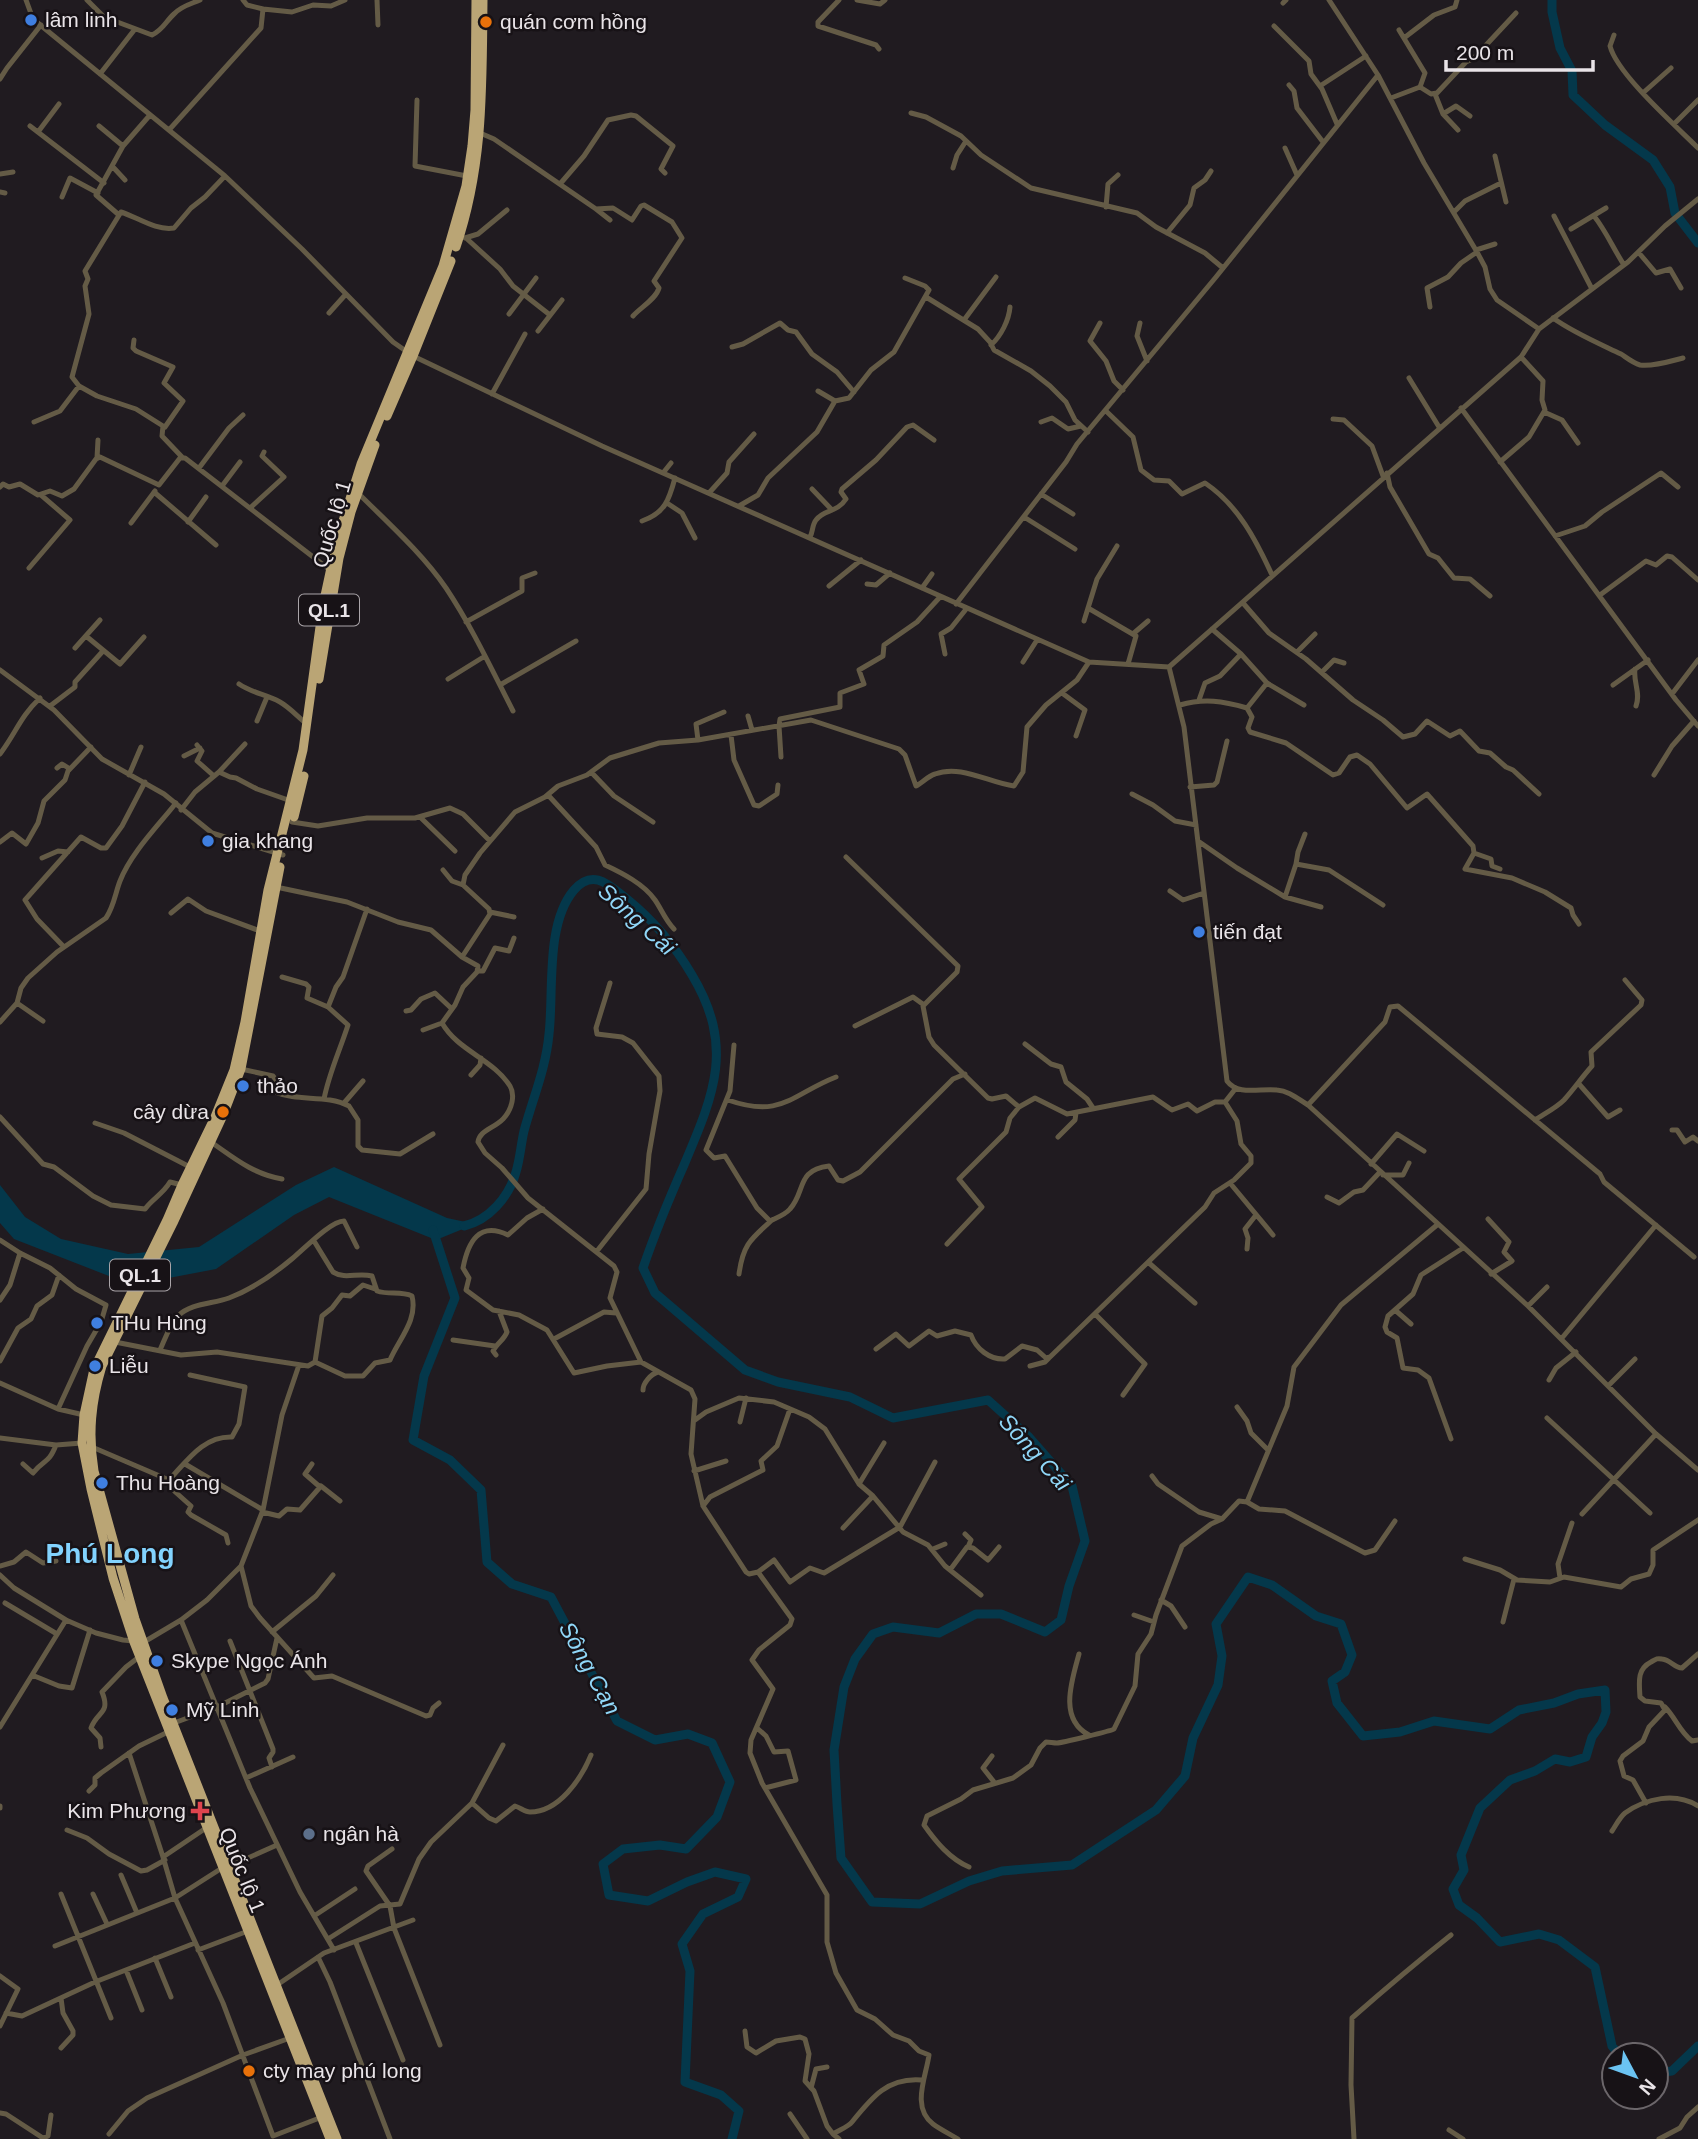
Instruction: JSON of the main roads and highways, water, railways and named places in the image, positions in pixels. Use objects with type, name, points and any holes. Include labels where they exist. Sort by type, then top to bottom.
[{"type":"highway","name":"Quốc lộ 1","points":[[170,1222],[182,1185],[215,1118],[234,1070],[260,931],[280,855],[292,822],[309,750],[334,583],[343,541],[380,429],[449,248],[467,176],[475,110],[476,0]]},
{"type":"highway","name":"Quốc lộ 1","points":[[170,1222],[211,1142],[241,1069],[250,1033],[280,855],[307,724],[323,605],[339,532],[361,464],[462,238],[480,133],[483,0]]},
{"type":"highway","name":"QL.1","points":[[116,1331],[170,1222]]},
{"type":"highway","name":"Quốc lộ 1","points":[[86,1445],[95,1391],[102,1366],[115,1342],[116,1331]]},
{"type":"highway","name":"Quốc lộ 1","points":[[116,1331],[104,1344],[93,1371],[83,1415],[90,1489],[113,1578],[174,1723],[226,1867],[277,1985],[337,2139]]},
{"type":"highway","name":"Quốc lộ 1","points":[[139,1642],[139,1657],[206,1828],[226,1867]]},
{"type":"highway","name":"Quốc lộ 1","points":[[237,1894],[248,1931],[330,2139]]},
{"type":"water","points":[[334,1167],[447,1218],[475,1224],[436,1240],[329,1197],[294,1215],[216,1269],[132,1285],[14,1239],[0,1223],[0,1185],[25,1217],[61,1239],[128,1254],[199,1247],[296,1185]]},
{"type":"waterway","points":[[1552,0],[1560,48],[1572,71],[1573,95],[1605,125],[1653,160],[1670,187],[1675,213],[1698,243]]},
{"type":"waterway","name":"Sông Cái","points":[[464,1226],[490,1213],[513,1181],[547,1047],[552,959],[559,921],[565,904],[581,883],[594,879],[601,881],[627,899],[663,934],[692,975],[713,1025],[716,1048],[711,1093],[643,1268],[655,1293],[745,1370],[778,1382],[850,1397],[893,1418],[988,1400],[1028,1436],[1072,1486],[1085,1541],[1069,1586],[1061,1620],[1045,1632],[1001,1614],[976,1614],[939,1633],[893,1627],[873,1634],[855,1659],[844,1687],[834,1750],[837,1804],[841,1858],[872,1902],[920,1904],[969,1881],[1002,1871],[1072,1865],[1156,1810],[1185,1776],[1193,1738],[1218,1685],[1222,1656],[1216,1624],[1248,1577],[1272,1585],[1316,1616],[1341,1624],[1352,1655],[1345,1672],[1332,1681],[1337,1703],[1363,1736],[1400,1732],[1434,1721],[1490,1729],[1519,1710],[1554,1703],[1578,1694],[1605,1690],[1606,1712],[1592,1737],[1586,1757],[1570,1762],[1555,1759],[1535,1771],[1510,1780],[1480,1808],[1461,1855],[1464,1870],[1453,1889],[1459,1905],[1477,1918],[1500,1942],[1539,1934],[1559,1940],[1595,1967],[1611,2041]]},
{"type":"waterway","name":"Sông Cạn","points":[[433,1230],[455,1298],[424,1376],[413,1440],[450,1460],[481,1490],[487,1562],[512,1584],[551,1597],[617,1721],[655,1740],[688,1734],[712,1743],[730,1782],[717,1817],[686,1849],[660,1845],[623,1849],[603,1864],[609,1895],[648,1901],[715,1872],[746,1879],[738,1897],[703,1914],[682,1944],[690,1971],[685,2082],[721,2095],[739,2111],[732,2139]]},
{"type":"waterway","name":"Sông Cái","points":[[1670,2071],[1698,2046]]},
{"type":"place","name":"lâm linh","points":[[31,20]]},
{"type":"place","name":"quán cơm hồng","points":[[486,22]]},
{"type":"place","name":"gia khang","points":[[208,841]]},
{"type":"place","name":"tiến đạt","points":[[1199,932]]},
{"type":"place","name":"thảo","points":[[243,1086]]},
{"type":"place","name":"cây dừa","points":[[223,1112]]},
{"type":"place","name":"THu Hùng","points":[[97,1323]]},
{"type":"place","name":"Liễu","points":[[95,1366]]},
{"type":"place","name":"Thu Hoàng","points":[[102,1483]]},
{"type":"place","name":"Skype Ngọc Ánh","points":[[157,1661]]},
{"type":"place","name":"Mỹ Linh","points":[[172,1710]]},
{"type":"place","name":"Kim Phương","points":[[200,1811]]},
{"type":"place","name":"ngân hà","points":[[309,1834]]},
{"type":"place","name":"cty may phú long","points":[[249,2071]]},
{"type":"district","name":"Phú Long","points":[[110,1553]]}]
